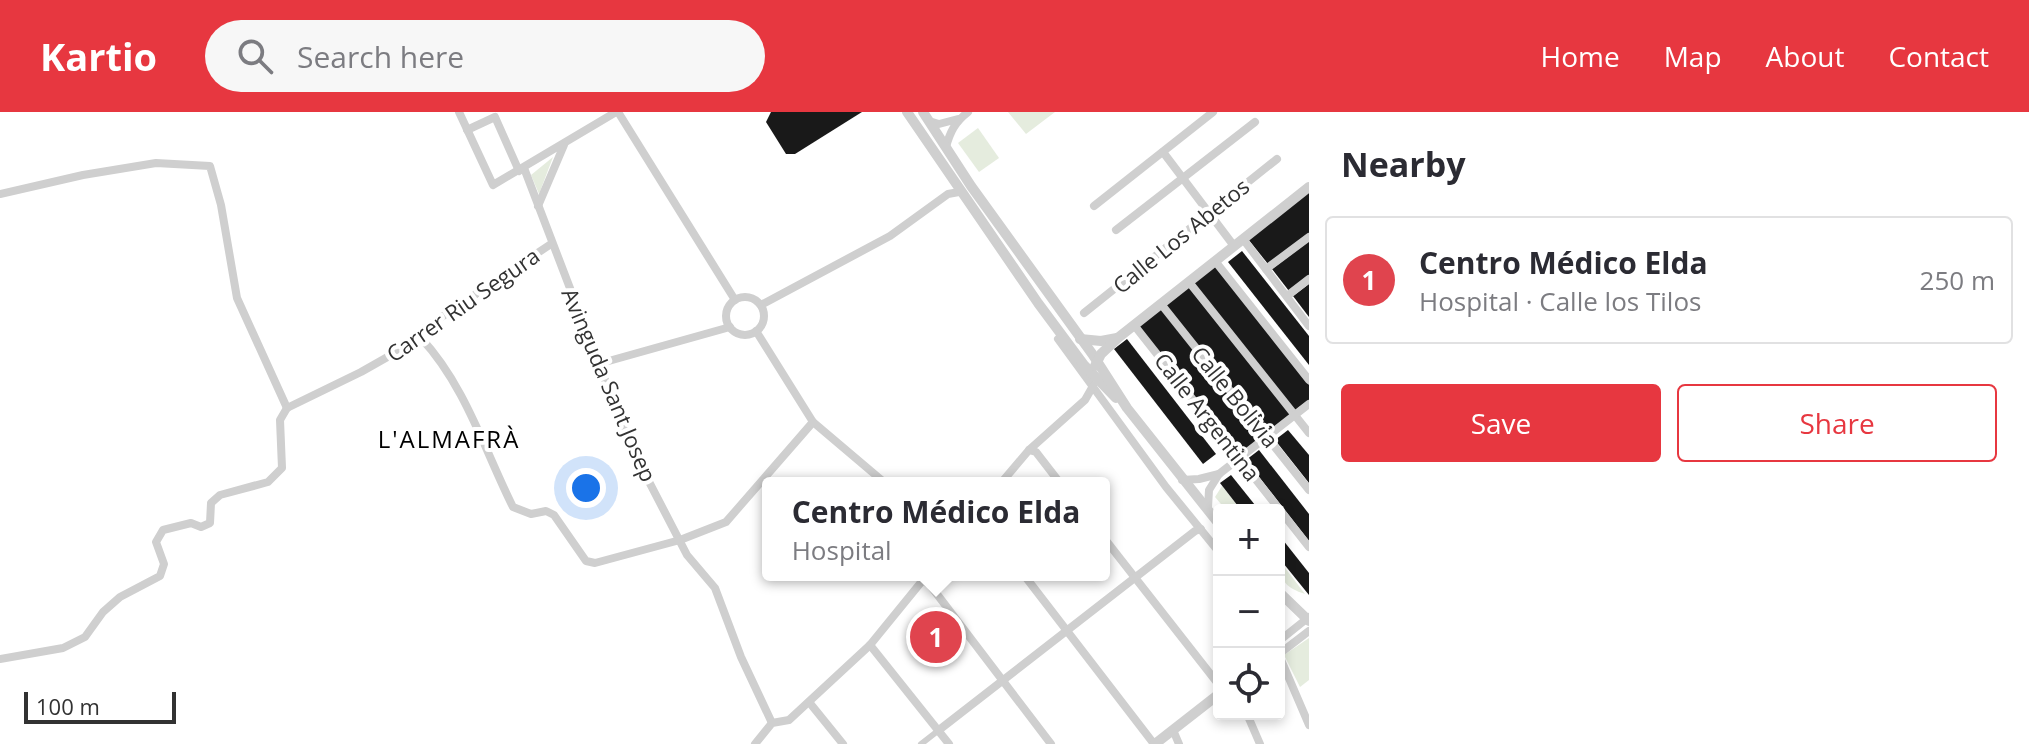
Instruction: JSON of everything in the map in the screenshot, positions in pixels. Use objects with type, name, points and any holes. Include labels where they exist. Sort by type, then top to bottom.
[{"type":"street","points":[[459,112],[493,185],[617,112],[735,300]]},
{"type":"street","points":[[907,112],[959,192],[1166,487],[1213,544]]},
{"type":"street","points":[[946,147],[949,133],[968,112]]},
{"type":"street","points":[[1094,206],[1213,112]]},
{"type":"street","name":"Avinguda Sant Josep","points":[[467,130],[495,117],[537,207],[630,445],[687,555],[715,588],[741,657],[772,723]]},
{"type":"street","points":[[926,117],[939,124],[959,119]]},
{"type":"street","points":[[926,117],[1080,339],[1097,357],[1127,408],[1213,516]]},
{"type":"street","points":[[1116,230],[1255,122]]},
{"type":"street","points":[[537,207],[565,144]]},
{"type":"street","points":[[1163,152],[1209,213],[1266,269],[1309,324]]},
{"type":"street","name":"Calle Los Abetos","points":[[1084,313],[1277,159]]},
{"type":"street","points":[[0,194],[83,175],[156,163],[210,166],[221,205],[237,298],[287,408],[280,420],[282,468],[268,482],[220,495],[211,503],[210,523],[201,527],[191,523],[163,530],[156,542],[164,564],[160,576],[120,597],[103,612],[85,637],[63,648],[0,659]]},
{"type":"street","points":[[1006,477],[1029,450],[1085,400],[1094,381],[1097,357],[1309,187]]},
{"type":"street","points":[[761,305],[890,236],[948,194],[959,192]]},
{"type":"street","points":[[1266,269],[1309,237]]},
{"type":"street","name":"Carrer Riu Segura","points":[[287,408],[421,338],[422,330],[551,244]]},
{"type":"street","points":[[1215,261],[1309,380]]},
{"type":"street","points":[[1287,296],[1309,279]]},
{"type":"street","points":[[1189,282],[1309,433]]},
{"type":"street","points":[[746,297],[761,305],[764,316],[756,331],[745,335],[730,327],[726,316],[735,300],[746,297]]},
{"type":"street","points":[[1038,303],[1056,335],[1094,381],[1127,408]]},
{"type":"street","name":"Calle Bolivia","points":[[1161,304],[1309,490]]},
{"type":"street","name":"Calle Argentina","points":[[1134,325],[1309,547]]},
{"type":"street","points":[[598,364],[730,327]]},
{"type":"street","points":[[1057,329],[1078,351],[1097,357]]},
{"type":"street","points":[[756,331],[813,422],[878,477]]},
{"type":"street","points":[[1080,339],[1101,341],[1119,337]]},
{"type":"street","points":[[421,338],[433,351],[463,400],[513,507],[531,514],[546,511],[554,515],[586,561],[595,563],[680,540],[726,522],[762,481]]},
{"type":"street","points":[[1208,510],[1206,500],[1209,490],[1219,474],[1309,404]]},
{"type":"street","points":[[765,477],[813,422]]},
{"type":"street","points":[[1029,450],[1036,452],[1055,477]]},
{"type":"street","points":[[1182,480],[1219,474]]},
{"type":"street","points":[[921,744],[1201,529]]},
{"type":"street","points":[[1110,546],[1213,677]]},
{"type":"street","points":[[755,744],[772,723],[789,720],[870,645],[922,581]]},
{"type":"street","points":[[928,581],[1051,744]]},
{"type":"street","points":[[1029,581],[1155,744],[1213,699]]},
{"type":"street","points":[[1285,598],[1308,619],[1285,637]]},
{"type":"street","points":[[1285,650],[1309,631]]},
{"type":"street","points":[[870,645],[949,744]]},
{"type":"street","points":[[1285,669],[1309,725]]},
{"type":"street","points":[[809,702],[843,744]]},
{"type":"street","points":[[1250,720],[1260,744]]},
{"type":"street","points":[[1173,730],[1179,744]]},
{"type":"shaded area","points":[[1008,112],[1055,112],[1026,134]]},
{"type":"shaded area","points":[[978,128],[999,158],[979,172],[958,143]]},
{"type":"shaded area","points":[[553,157],[539,194],[531,175]]},
{"type":"shaded area","points":[[1222,486],[1236,504],[1221,504],[1215,497]]},
{"type":"shaded area","points":[[1285,568],[1305,594],[1285,582]]},
{"type":"shaded area","points":[[1309,638],[1309,680],[1300,687],[1285,657]]},
{"type":"building","points":[[771,112],[862,112],[795,154],[786,154],[766,122]]},
{"type":"building","points":[[1309,190],[1309,234],[1268,264],[1248,239]]},
{"type":"building","points":[[1309,241],[1309,276],[1289,291],[1272,269]]},
{"type":"building","points":[[1242,251],[1309,336],[1309,365],[1228,262]]},
{"type":"building","points":[[1215,264],[1309,385],[1309,400],[1294,411],[1192,283]]},
{"type":"building","points":[[1309,284],[1309,317],[1293,296]]},
{"type":"building","points":[[1188,286],[1291,415],[1267,434],[1164,304]]},
{"type":"building","points":[[1161,307],[1263,437],[1239,455],[1138,326]]},
{"type":"building","points":[[1127,339],[1216,454],[1203,464],[1114,349]]},
{"type":"building","points":[[1288,430],[1309,455],[1309,483],[1275,440]]},
{"type":"building","points":[[1259,450],[1309,514],[1309,541],[1285,510],[1285,504],[1280,504],[1246,460]]},
{"type":"building","points":[[1231,475],[1254,504],[1236,504],[1220,483]]},
{"type":"building","points":[[1285,543],[1309,573],[1309,595],[1285,565]]},
{"type":"building","points":[[931,614],[952,634],[958,646],[937,662],[908,627],[921,616],[924,619]]},
{"type":"place","name":"Centro Médico Elda","points":[[936,637]]},
{"type":"district","name":"L'ALMAFRÀ","points":[[449,440]]}]
